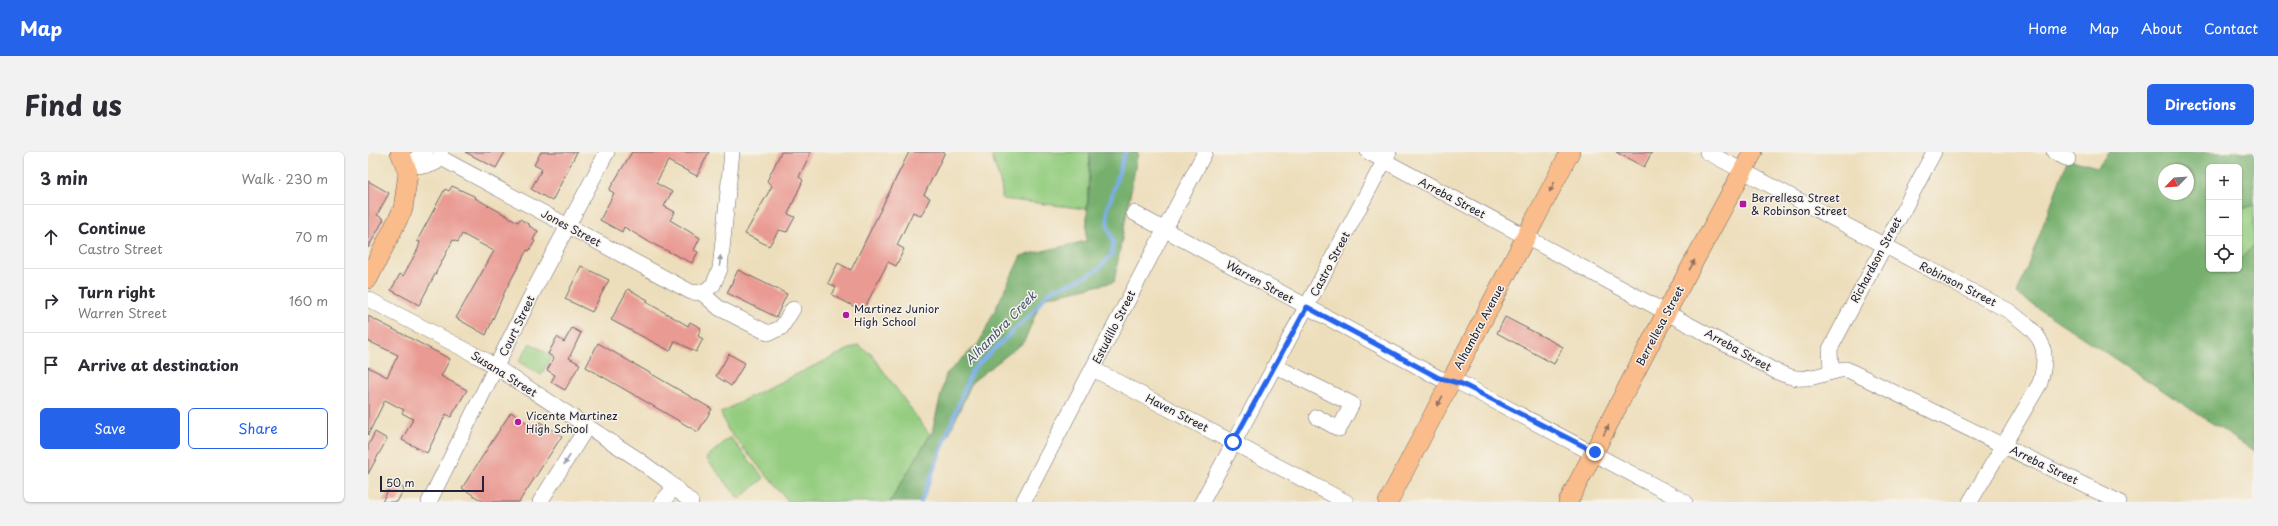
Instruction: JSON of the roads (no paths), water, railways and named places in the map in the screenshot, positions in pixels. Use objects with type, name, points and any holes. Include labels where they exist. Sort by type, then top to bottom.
[{"type":"main road","name":"Alhambra Avenue","points":[[1388,502],[1570,152]]},
{"type":"main road","name":"Berrellesa Street","points":[[1568,502],[1667,311],[1753,152]]},
{"type":"main road","points":[[370,268],[403,209],[408,173],[403,158]]},
{"type":"street","points":[[403,158],[426,152]]},
{"type":"street","name":"Court Street","points":[[430,502],[536,286],[607,152]]},
{"type":"street","points":[[732,152],[720,269],[713,285],[702,293],[719,308],[768,333],[781,328],[793,309]]},
{"type":"street","name":"Estudillo Street","points":[[1023,502],[1205,152]]},
{"type":"street","name":"Arreba Street","points":[[1368,152],[1386,156],[1526,237],[1667,311],[1777,372],[1797,378],[1811,378],[1831,371],[1846,369],[2119,502]]},
{"type":"street","name":"Robinson Street","points":[[1707,152],[2010,311],[2030,326],[2044,346],[2045,364],[2040,383],[1970,502]]},
{"type":"street","name":"Richardson Street","points":[[1831,371],[1830,349],[1934,152]]},
{"type":"street","points":[[2054,152],[2068,160]]},
{"type":"street","points":[[403,158],[429,165],[436,163],[441,155]]},
{"type":"street","name":"Jones Street","points":[[441,155],[568,226],[691,292],[702,293]]},
{"type":"street","name":"Castro Street","points":[[1202,502],[1386,156]]},
{"type":"street","name":"Warren Street","points":[[1134,213],[1439,378],[1462,384],[1595,452],[1685,502]]},
{"type":"street","name":"Susana Street","points":[[368,299],[480,357],[675,487],[691,502]]},
{"type":"street","points":[[1275,366],[1352,404],[1339,430],[1317,418]]},
{"type":"street","name":"Haven Street","points":[[1092,369],[1346,502]]},
{"type":"street","points":[[540,502],[587,427]]},
{"type":"street","points":[[662,502],[675,487]]},
{"type":"waterway","name":"Alhambra Creek","points":[[921,502],[972,370],[1031,314],[1047,294],[1054,289],[1075,282],[1099,269],[1112,254],[1113,241],[1108,227],[1107,211],[1125,152]]},
{"type":"place","name":"Berrellesa Street & Robinson Street","points":[[1743,204]]},
{"type":"place","name":"Martinez Junior High School","points":[[846,315]]},
{"type":"place","name":"Vicente Martinez High School","points":[[518,422]]}]
